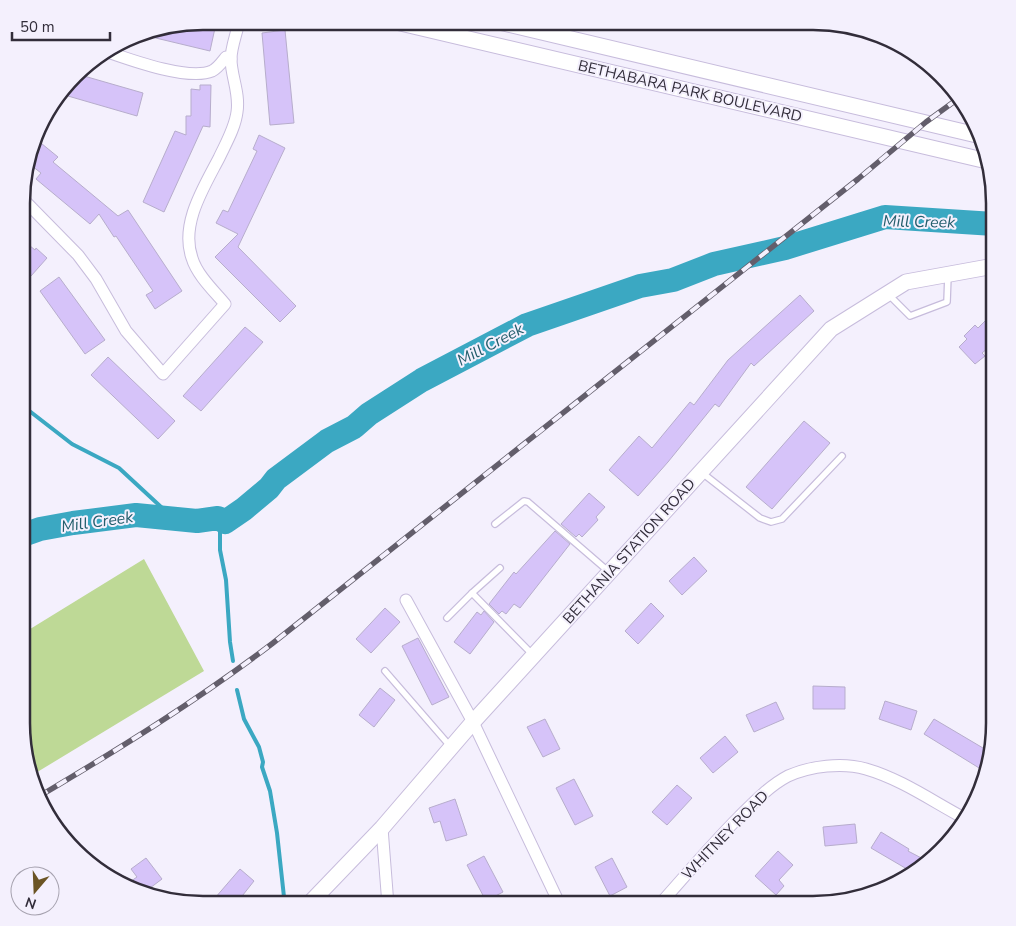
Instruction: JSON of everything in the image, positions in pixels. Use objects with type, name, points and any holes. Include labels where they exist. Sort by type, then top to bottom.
[{"type":"street","points":[[30,207],[78,255],[96,279],[126,331],[164,374],[225,304],[194,263],[189,246],[194,210],[203,188],[228,140],[237,112],[238,101],[231,59],[237,30]]},
{"type":"street","name":"BETHABARA PARK BOULEVARD","points":[[430,30],[980,159]]},
{"type":"street","name":"BETHABARA PARK BOULEVARD","points":[[529,30],[971,134]]},
{"type":"street","points":[[115,54],[166,70],[191,73],[213,70],[226,57],[231,59]]},
{"type":"street","name":"BETHANIA STATION ROAD","points":[[317,896],[382,828],[473,722],[831,329],[906,282],[986,267]]},
{"type":"street","points":[[406,600],[473,722],[556,896]]},
{"type":"street","name":"WHITNEY ROAD","points":[[667,896],[720,836],[754,802],[773,786],[804,770],[846,766],[864,768],[908,787],[959,815]]},
{"type":"street","points":[[382,828],[387,896]]},
{"type":"lane","points":[[888,294],[910,316],[946,302],[948,274]]},
{"type":"lane","points":[[701,472],[760,518],[771,522],[782,519],[842,456]]},
{"type":"lane","points":[[495,524],[524,501],[528,502],[609,572]]},
{"type":"lane","points":[[447,618],[500,568]]},
{"type":"lane","points":[[472,593],[534,656]]},
{"type":"lane","points":[[385,671],[451,747]]},
{"type":"green space","points":[[144,559],[204,671],[37,772],[30,734],[30,629]]},
{"type":"building","points":[[215,30],[210,51],[154,37],[181,31]]},
{"type":"building","points":[[285,30],[294,123],[270,125],[262,33]]},
{"type":"building","points":[[86,76],[143,93],[137,116],[68,96]]},
{"type":"building","points":[[200,85],[211,85],[210,127],[203,126],[164,212],[143,202],[175,131],[186,135],[186,116],[191,116],[191,89],[200,90]]},
{"type":"building","points":[[259,135],[285,148],[238,247],[296,306],[280,322],[215,257],[238,234],[216,223],[223,210],[228,212],[257,151],[253,149]]},
{"type":"building","points":[[41,143],[58,157],[53,162],[118,216],[128,210],[182,291],[155,309],[146,295],[153,291],[99,214],[90,224],[36,179],[41,173],[34,167]]},
{"type":"building","points":[[30,246],[35,250],[36,248],[47,258],[31,276]]},
{"type":"building","points":[[59,277],[105,340],[85,354],[40,291]]},
{"type":"building","points":[[800,295],[814,311],[754,366],[751,363],[719,407],[715,404],[638,496],[609,470],[639,436],[652,448],[690,402],[694,405],[728,360]]},
{"type":"building","points":[[986,320],[986,350],[982,353],[985,356],[975,364],[959,347],[967,339],[964,336],[975,325],[978,328]]},
{"type":"building","points":[[245,327],[263,342],[201,411],[183,396]]},
{"type":"building","points":[[108,357],[175,421],[158,439],[91,375]]},
{"type":"building","points":[[804,421],[830,443],[772,509],[746,487]]},
{"type":"building","points":[[589,493],[605,507],[596,517],[598,520],[582,537],[579,534],[576,537],[561,524]]},
{"type":"building","points":[[555,531],[570,544],[520,608],[514,604],[506,614],[502,611],[499,614],[489,604],[514,572],[516,574]]},
{"type":"building","points":[[694,557],[707,571],[682,595],[669,581]]},
{"type":"building","points":[[651,603],[664,616],[638,644],[625,631]]},
{"type":"building","points":[[385,608],[400,622],[371,653],[356,639]]},
{"type":"building","points":[[484,611],[494,622],[470,654],[454,642],[477,612],[481,615]]},
{"type":"building","points":[[418,638],[449,697],[432,705],[402,646]]},
{"type":"building","points":[[813,686],[845,687],[845,709],[813,709]]},
{"type":"building","points":[[380,688],[395,700],[374,727],[359,715]]},
{"type":"building","points":[[885,701],[917,711],[911,730],[879,719]]},
{"type":"building","points":[[776,702],[784,719],[754,732],[746,715]]},
{"type":"building","points":[[545,719],[560,749],[543,757],[527,727]]},
{"type":"building","points":[[934,719],[983,748],[985,745],[980,768],[924,734]]},
{"type":"building","points":[[725,736],[738,752],[713,773],[700,758]]},
{"type":"building","points":[[574,779],[593,816],[575,825],[556,788]]},
{"type":"building","points":[[677,785],[692,798],[667,825],[652,812]]},
{"type":"building","points":[[455,799],[467,835],[446,841],[440,821],[434,823],[429,808]]},
{"type":"building","points":[[855,824],[857,843],[825,846],[823,827]]},
{"type":"building","points":[[881,832],[921,858],[906,869],[871,848]]},
{"type":"building","points":[[778,851],[793,865],[779,880],[784,886],[776,895],[755,876]]},
{"type":"building","points":[[484,856],[503,892],[495,896],[483,896],[467,865]]},
{"type":"building","points":[[146,858],[162,879],[150,888],[148,887],[132,880],[137,877],[131,869]]},
{"type":"building","points":[[612,858],[627,887],[610,896],[595,867]]},
{"type":"building","points":[[240,869],[254,881],[242,896],[217,896]]},
{"type":"waterway","name":"Mill Creek","points":[[30,533],[73,523],[136,515],[197,521],[218,518],[225,522],[269,488],[276,479],[327,441],[354,427],[369,414],[422,380],[527,325],[640,286],[673,280],[714,264],[785,248],[885,217],[986,223]]},
{"type":"waterway","points":[[30,411],[72,444],[119,468],[173,518]]},
{"type":"waterway","points":[[225,522],[220,532],[220,550],[226,580],[233,661]]},
{"type":"waterway","points":[[237,690],[244,719],[259,747],[263,762],[262,767],[270,791],[284,896]]},
{"type":"railway","points":[[45,793],[158,723],[273,643],[953,102]]}]
